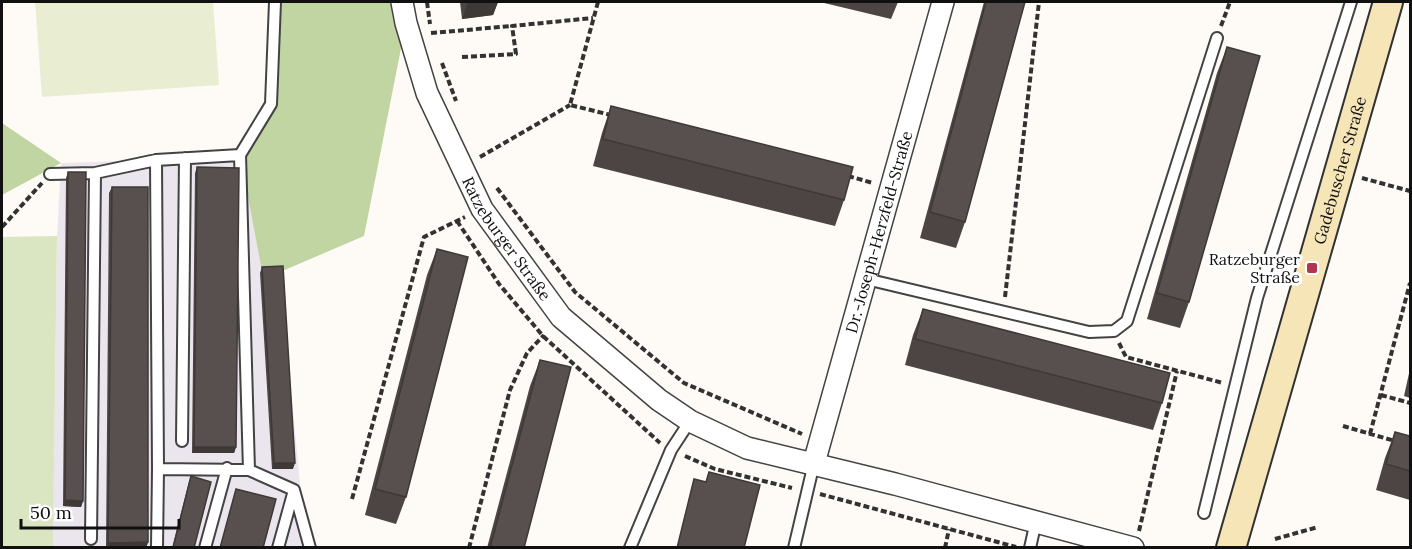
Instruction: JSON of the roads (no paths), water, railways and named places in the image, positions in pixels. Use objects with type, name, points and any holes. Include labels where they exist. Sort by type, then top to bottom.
[{"type":"street","name":"Ratzeburger Straße","points":[[402,2],[427,93],[482,209],[561,317],[659,400],[690,421],[747,448],[814,463],[1036,521],[1135,542]]},
{"type":"street","name":"Dr.-Joseph-Herzfeld-Straße","points":[[814,463],[943,2]]},
{"type":"street","name":"Gadebuscher Straße","points":[[1231,548],[1388,2]]},
{"type":"lane","points":[[249,470],[240,155],[271,104],[274,2]]},
{"type":"lane","points":[[1204,513],[1257,298],[1351,2]]},
{"type":"lane","points":[[866,279],[1089,332],[1114,332],[1126,321],[1217,38]]},
{"type":"lane","points":[[50,174],[95,173],[156,160],[240,155]]},
{"type":"lane","points":[[182,441],[185,158]]},
{"type":"lane","points":[[156,160],[157,548]]},
{"type":"lane","points":[[91,538],[95,173]]},
{"type":"lane","points":[[630,548],[671,450],[690,421]]},
{"type":"lane","points":[[794,548],[814,463]]},
{"type":"lane","points":[[206,548],[227,468]]},
{"type":"lane","points":[[158,469],[249,470],[294,490]]},
{"type":"lane","points":[[278,548],[294,490]]},
{"type":"lane","points":[[294,490],[310,548]]},
{"type":"lane","points":[[1030,548],[1036,521]]},
{"type":"place","name":"Ratzeburger Straße","points":[[1312,268]]}]
